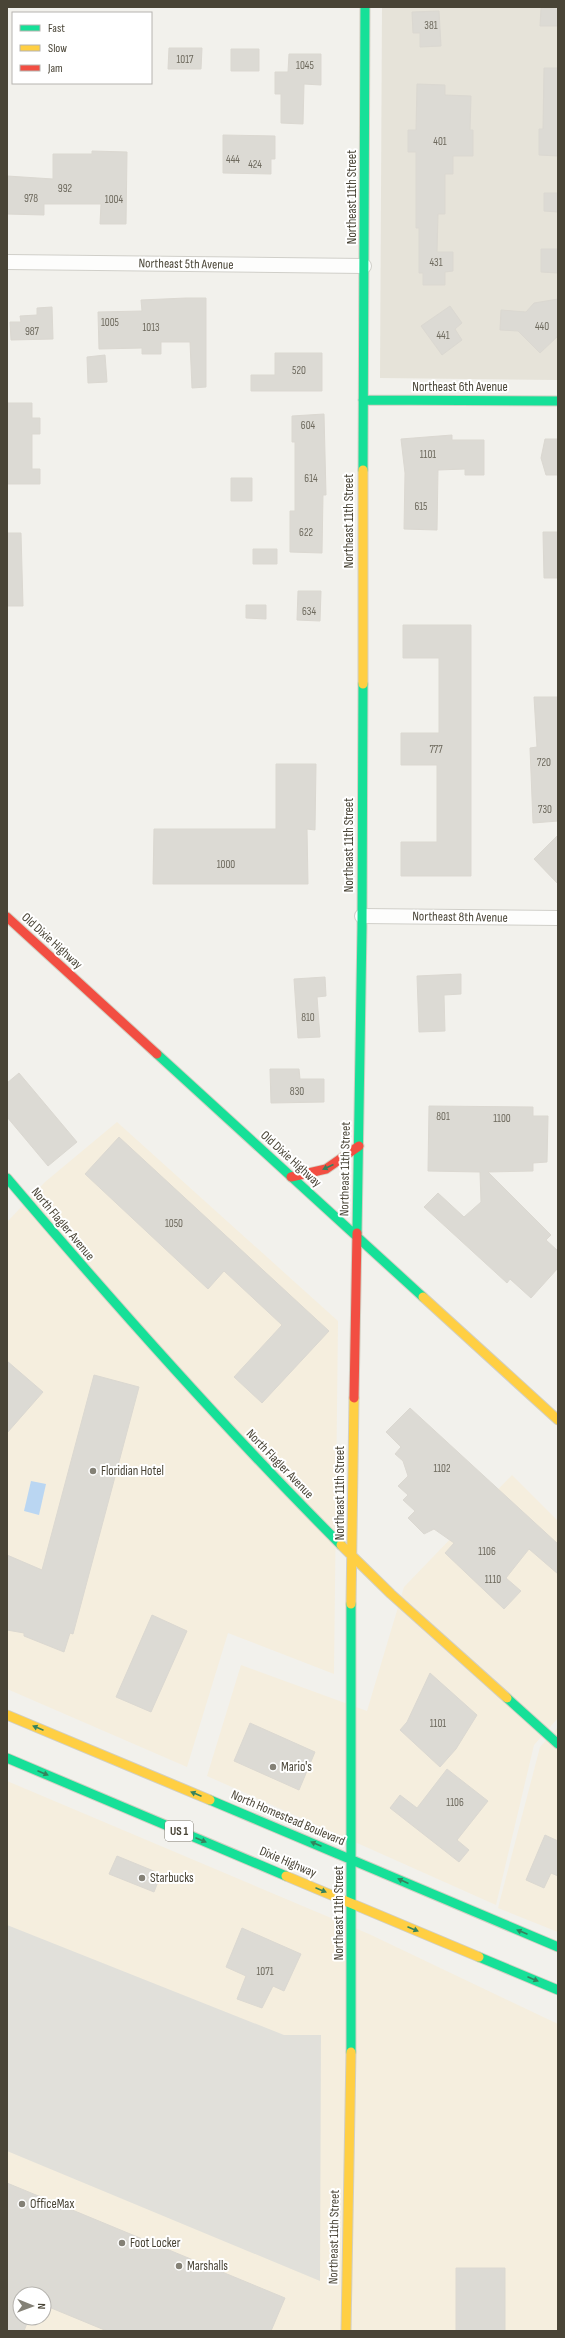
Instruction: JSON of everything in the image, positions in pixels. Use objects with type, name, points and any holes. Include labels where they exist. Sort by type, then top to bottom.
[{"type":"main road","name":"Northeast 11th Street","points":[[346,2331],[352,1903],[350,1682],[362,916],[365,7]]},
{"type":"main road","name":"Northeast 6th Avenue","points":[[363,400],[558,401]]},
{"type":"main road","name":"Old Dixie Highway","points":[[7,917],[558,1420]]},
{"type":"main road","points":[[291,1177],[326,1169],[359,1146]]},
{"type":"main road","name":"North Flagler Avenue","points":[[7,1178],[132,1325],[259,1464],[353,1557],[558,1744]]},
{"type":"main road","name":"North Homestead Boulevard","points":[[7,1715],[558,1947]]},
{"type":"main road","name":"Dixie Highway","points":[[7,1758],[558,1990]]},
{"type":"street","name":"Northeast 5th Avenue","points":[[7,262],[364,266]]},
{"type":"street","name":"Northeast 8th Avenue","points":[[362,916],[558,918]]},
{"type":"shaded area","points":[[382,7],[558,7],[558,380],[380,378]]},
{"type":"shaded area","points":[[117,1122],[338,1321],[334,1674],[228,1633],[187,1767],[7,1689],[7,1222],[45,1182]]},
{"type":"shaded area","points":[[512,1475],[558,1521],[558,1718],[534,1745],[496,1905],[207,1776],[241,1665],[367,1711],[404,1587]]},
{"type":"shaded area","points":[[558,1727],[558,1932],[498,1908],[540,1747]]},
{"type":"shaded area","points":[[7,1781],[369,1934],[558,2024],[558,2331],[7,2331]]},
{"type":"shaded area","points":[[7,1925],[284,2035],[321,2035],[320,2281],[7,2151]]},
{"type":"water","points":[[31,1481],[46,1484],[39,1515],[24,1511]]},
{"type":"building","points":[[541,8],[558,9],[558,26],[540,26]]},
{"type":"building","points":[[439,11],[441,46],[420,47],[420,33],[413,33],[412,12]]},
{"type":"building","points":[[169,48],[202,48],[201,69],[168,69]]},
{"type":"building","points":[[231,49],[259,49],[259,71],[231,71]]},
{"type":"building","points":[[289,54],[321,54],[321,85],[304,84],[303,124],[281,123],[281,94],[275,94],[275,72],[288,72]]},
{"type":"building","points":[[544,68],[558,68],[558,156],[539,155],[539,129],[543,129]]},
{"type":"building","points":[[417,84],[445,85],[445,95],[471,96],[470,130],[473,130],[473,156],[453,156],[453,174],[445,174],[445,214],[438,214],[437,252],[453,252],[453,271],[445,272],[445,285],[423,285],[423,273],[419,273],[419,228],[416,228],[416,152],[408,152],[408,130],[416,130]]},
{"type":"building","points":[[223,135],[275,136],[275,159],[271,159],[271,174],[223,173]]},
{"type":"building","points":[[92,151],[127,152],[126,224],[100,224],[101,204],[44,204],[44,215],[7,214],[7,176],[53,179],[53,154],[92,154]]},
{"type":"building","points":[[544,193],[558,193],[558,212],[544,211]]},
{"type":"building","points":[[541,249],[558,249],[558,273],[541,272]]},
{"type":"building","points":[[206,298],[206,387],[192,388],[190,342],[161,342],[161,354],[142,354],[142,348],[99,349],[98,312],[142,311],[141,300]]},
{"type":"building","points":[[558,299],[558,336],[540,353],[518,331],[500,330],[501,310],[526,312],[534,303]]},
{"type":"building","points":[[450,306],[462,323],[455,329],[462,340],[442,355],[421,326]]},
{"type":"building","points":[[52,307],[53,339],[11,340],[10,322],[21,322],[20,316],[37,315],[37,308]]},
{"type":"building","points":[[275,353],[322,353],[322,391],[251,391],[251,375],[275,375]]},
{"type":"building","points":[[105,355],[107,382],[88,383],[87,357]]},
{"type":"building","points":[[7,403],[32,403],[32,418],[40,418],[40,434],[32,434],[32,469],[40,469],[40,484],[7,484]]},
{"type":"building","points":[[324,414],[326,495],[323,495],[322,553],[290,552],[290,511],[295,511],[295,442],[292,442],[292,416]]},
{"type":"building","points":[[452,435],[452,440],[484,440],[484,475],[465,475],[465,469],[438,470],[437,530],[404,529],[405,473],[401,439]]},
{"type":"building","points":[[545,439],[558,439],[558,475],[546,475],[541,458]]},
{"type":"building","points":[[231,478],[252,478],[252,501],[231,501]]},
{"type":"building","points":[[543,532],[558,532],[558,578],[544,578]]},
{"type":"building","points":[[7,533],[21,533],[23,606],[7,606]]},
{"type":"building","points":[[253,549],[277,549],[277,564],[253,564]]},
{"type":"building","points":[[298,591],[321,591],[320,621],[297,620]]},
{"type":"building","points":[[246,605],[266,605],[266,619],[246,618]]},
{"type":"building","points":[[403,625],[471,625],[471,876],[401,876],[401,842],[437,842],[437,765],[401,765],[401,733],[439,733],[439,658],[403,658]]},
{"type":"building","points":[[534,697],[558,697],[558,821],[533,823],[530,748],[537,747]]},
{"type":"building","points":[[276,764],[316,764],[315,830],[307,829],[308,884],[153,884],[154,829],[276,829]]},
{"type":"building","points":[[558,835],[558,884],[534,859]]},
{"type":"building","points":[[461,974],[461,994],[444,995],[445,1031],[419,1032],[417,976]]},
{"type":"building","points":[[325,977],[326,996],[317,997],[320,1037],[298,1038],[294,979]]},
{"type":"building","points":[[270,1069],[299,1069],[300,1079],[324,1079],[324,1102],[271,1103]]},
{"type":"building","points":[[19,1073],[77,1142],[48,1166],[7,1117],[7,1083]]},
{"type":"building","points":[[429,1106],[533,1107],[533,1116],[548,1116],[547,1162],[533,1163],[533,1171],[488,1172],[551,1235],[546,1240],[558,1251],[558,1268],[531,1298],[510,1279],[507,1283],[424,1207],[438,1193],[464,1217],[481,1202],[480,1172],[428,1171]]},
{"type":"building","points":[[119,1137],[329,1331],[262,1403],[234,1377],[282,1325],[224,1271],[208,1289],[85,1174]]},
{"type":"building","points":[[7,1361],[43,1392],[7,1433]]},
{"type":"building","name":"Floridian Hotel","points":[[94,1375],[139,1387],[73,1634],[70,1633],[64,1652],[24,1636],[24,1633],[7,1630],[7,1555],[42,1570]]},
{"type":"building","points":[[410,1408],[558,1544],[558,1574],[529,1549],[506,1578],[521,1591],[504,1609],[445,1553],[454,1543],[434,1529],[424,1534],[408,1518],[415,1511],[403,1500],[408,1495],[398,1486],[408,1476],[403,1461],[395,1454],[401,1447],[386,1432]]},
{"type":"building","points":[[152,1615],[187,1631],[151,1712],[116,1697]]},
{"type":"building","points":[[430,1673],[477,1715],[456,1749],[440,1767],[400,1730],[407,1722]]},
{"type":"building","points":[[250,1723],[315,1752],[299,1790],[234,1761]]},
{"type":"building","points":[[447,1769],[488,1801],[457,1840],[469,1850],[459,1862],[390,1808],[400,1795],[417,1808]]},
{"type":"building","points":[[545,1835],[558,1841],[558,1876],[551,1873],[544,1888],[526,1880]]},
{"type":"building","points":[[117,1856],[161,1874],[154,1892],[109,1874]]},
{"type":"building","points":[[242,1928],[301,1954],[284,1991],[273,1986],[262,2008],[237,1999],[246,1976],[226,1967]]},
{"type":"building","points":[[7,2183],[285,2298],[271,2331],[107,2331],[52,2308],[52,2286],[12,2286],[12,2326],[26,2326],[24,2331],[7,2331]]},
{"type":"building","points":[[456,2268],[505,2268],[505,2331],[456,2331]]},
{"type":"traffic: fast","points":[[363,470],[365,7]]},
{"type":"traffic: fast","points":[[363,400],[558,401]]},
{"type":"traffic: fast","points":[[357,1233],[362,927],[363,684]]},
{"type":"traffic: fast","points":[[157,1054],[423,1297]]},
{"type":"traffic: fast","points":[[7,1178],[170,1365],[254,1456],[341,1545]]},
{"type":"traffic: fast","points":[[351,1604],[351,2052]]},
{"type":"traffic: fast","points":[[507,1698],[558,1744]]},
{"type":"traffic: fast","points":[[7,1758],[286,1876]]},
{"type":"traffic: fast","points":[[210,1800],[558,1947]]},
{"type":"traffic: fast","points":[[479,1957],[558,1990]]},
{"type":"traffic: slow","points":[[363,470],[363,684]]},
{"type":"traffic: slow","points":[[423,1297],[558,1420]]},
{"type":"traffic: slow","points":[[351,1604],[354,1398]]},
{"type":"traffic: slow","points":[[341,1545],[391,1594],[507,1698]]},
{"type":"traffic: slow","points":[[7,1715],[210,1800]]},
{"type":"traffic: slow","points":[[286,1876],[479,1957]]},
{"type":"traffic: slow","points":[[346,2331],[351,2052]]},
{"type":"traffic: jam","points":[[7,917],[157,1054]]},
{"type":"traffic: jam","points":[[291,1177],[326,1169],[359,1146]]},
{"type":"traffic: jam","points":[[354,1398],[357,1233]]},
{"type":"place","name":"Floridian Hotel","points":[[93,1471]]},
{"type":"place","name":"Mario's","points":[[273,1767]]},
{"type":"place","name":"Starbucks","points":[[142,1878]]},
{"type":"place","name":"OfficeMax","points":[[22,2204]]},
{"type":"place","name":"Foot Locker","points":[[122,2243]]},
{"type":"place","name":"Marshalls","points":[[179,2266]]}]
